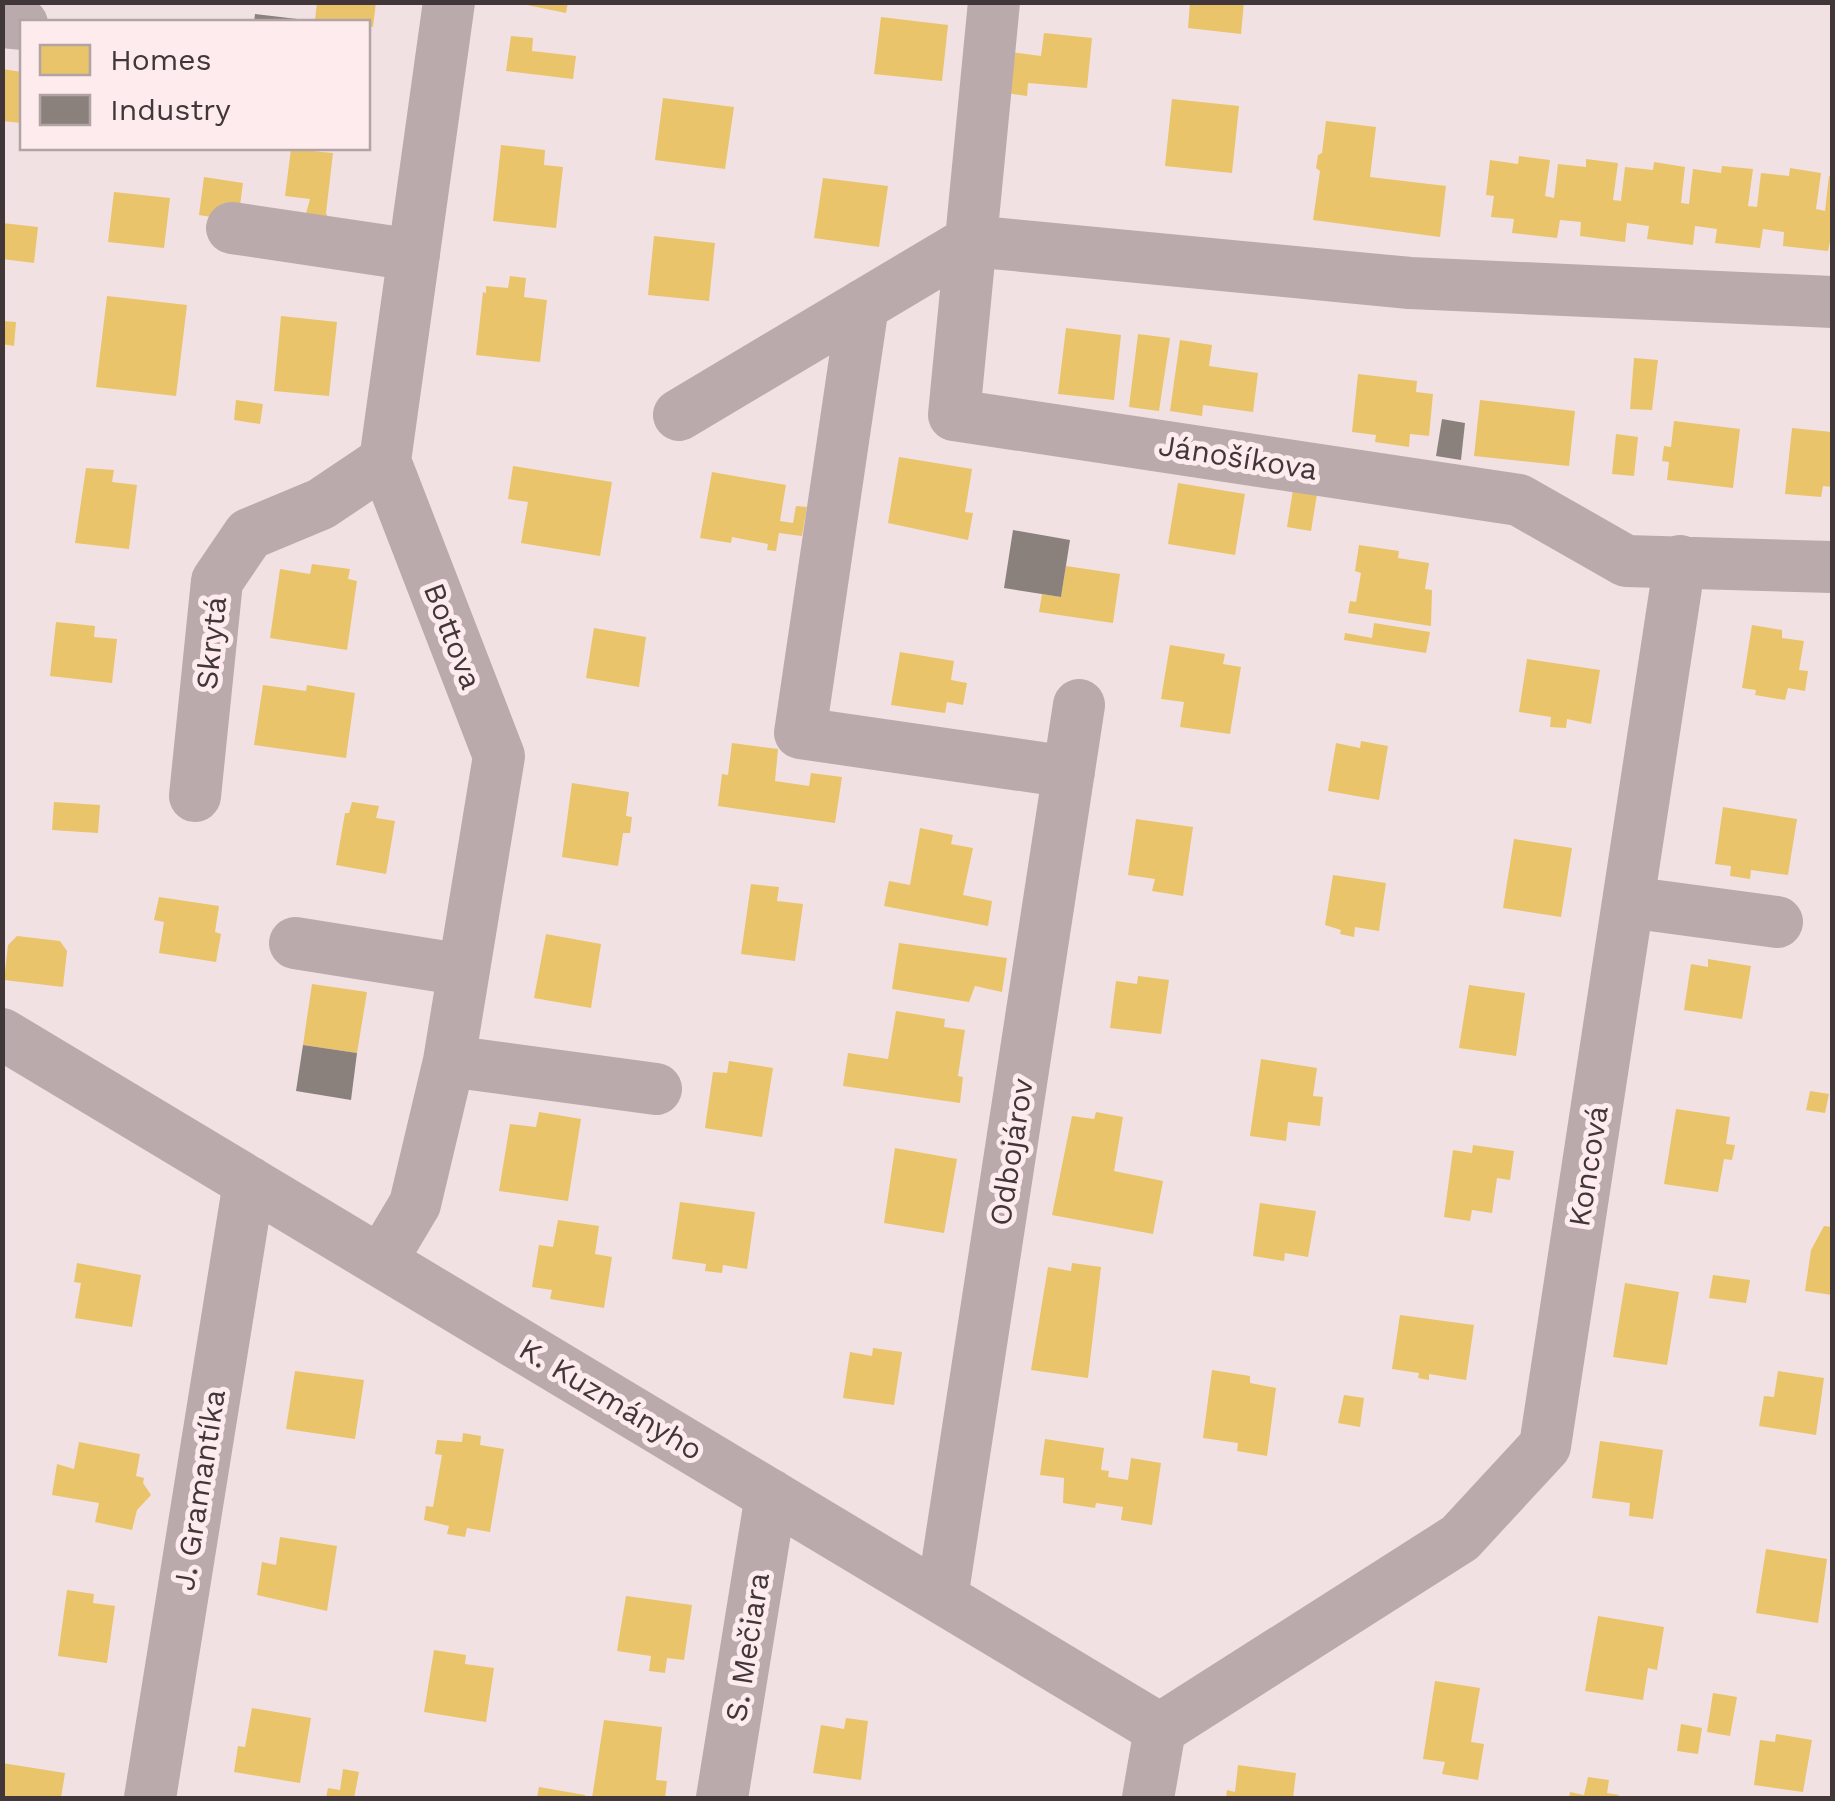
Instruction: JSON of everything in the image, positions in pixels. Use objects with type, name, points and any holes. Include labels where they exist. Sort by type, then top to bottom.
[{"type":"street","name":"Bottova","points":[[381,1262],[415,1204],[449,1060],[499,756],[385,461],[448,2]]},
{"type":"street","name":"Jánošíkova","points":[[994,2],[954,414],[1519,500],[1626,561],[1680,561]]},
{"type":"street","points":[[232,228],[414,254]]},
{"type":"street","points":[[679,415],[971,241],[1410,283],[1832,302]]},
{"type":"street","points":[[863,305],[800,733],[1069,772]]},
{"type":"street","name":"Skrytá","points":[[195,796],[218,581],[248,534],[320,504],[385,461]]},
{"type":"street","points":[[1680,561],[1832,567]]},
{"type":"street","name":"Koncová","points":[[1160,1729],[1460,1538],[1546,1446],[1680,561]]},
{"type":"street","name":"Odbojárov","points":[[942,1598],[1080,705]]},
{"type":"street","points":[[1628,902],[1777,922]]},
{"type":"street","points":[[295,943],[464,970]]},
{"type":"street","name":"K. Kuzmányho","points":[[2,1034],[1160,1729]]},
{"type":"street","points":[[449,1060],[656,1088]]},
{"type":"street","name":"J. Gramantíka","points":[[150,1798],[248,1182]]},
{"type":"street","name":"S. Mečiara","points":[[722,1798],[771,1495]]},
{"type":"street","points":[[1148,1798],[1160,1729]]},
{"type":"building: Homes","points":[[317,2],[376,2],[373,27],[370,20],[315,20]]},
{"type":"building: Homes","points":[[512,2],[568,2],[566,13]]},
{"type":"building: Homes","points":[[1190,2],[1244,2],[1241,34],[1188,28]]},
{"type":"building: Homes","points":[[881,17],[948,25],[942,81],[874,74]]},
{"type":"building: Homes","points":[[1044,33],[1092,38],[1087,88],[1028,83],[1027,96],[1006,93],[1010,52],[1041,56]]},
{"type":"building: Homes","points":[[511,36],[533,38],[532,51],[576,56],[573,79],[506,71]]},
{"type":"building: Homes","points":[[2,69],[20,72],[20,123],[2,121]]},
{"type":"building: Homes","points":[[663,98],[734,107],[725,169],[655,160]]},
{"type":"building: Homes","points":[[1172,99],[1239,106],[1232,173],[1165,166]]},
{"type":"building: Homes","points":[[1326,121],[1376,127],[1370,177],[1446,186],[1440,237],[1313,220],[1320,171],[1316,168]]},
{"type":"building: Homes","points":[[501,145],[545,150],[544,165],[563,167],[556,228],[493,221]]},
{"type":"building: Homes","points":[[291,150],[333,153],[326,213],[334,231],[302,228],[310,199],[285,196]]},
{"type":"building: Homes","points":[[1519,156],[1550,160],[1545,196],[1554,198],[1558,164],[1586,167],[1586,159],[1618,163],[1613,200],[1621,201],[1625,167],[1653,170],[1654,162],[1685,167],[1681,203],[1689,204],[1693,169],[1721,173],[1722,166],[1753,169],[1748,206],[1757,207],[1761,173],[1789,176],[1790,168],[1821,173],[1816,209],[1825,211],[1829,176],[1832,177],[1828,251],[1783,246],[1784,232],[1763,229],[1760,248],[1715,243],[1717,229],[1695,226],[1693,245],[1647,239],[1649,226],[1627,223],[1625,242],[1580,236],[1581,222],[1560,220],[1557,238],[1512,233],[1514,219],[1491,217],[1494,196],[1486,195],[1490,160],[1518,164]]},
{"type":"building: Homes","points":[[204,177],[243,183],[238,221],[199,215]]},
{"type":"building: Homes","points":[[823,178],[888,186],[879,247],[814,238]]},
{"type":"building: Homes","points":[[114,192],[170,198],[164,248],[108,242]]},
{"type":"building: Homes","points":[[2,223],[38,227],[34,263],[2,259]]},
{"type":"building: Homes","points":[[654,236],[715,243],[709,301],[648,295]]},
{"type":"building: Homes","points":[[510,276],[526,278],[524,297],[547,300],[540,362],[476,355],[483,292],[486,293],[486,286],[508,288]]},
{"type":"building: Homes","points":[[107,296],[187,305],[176,396],[96,387]]},
{"type":"building: Homes","points":[[281,316],[337,322],[329,396],[274,391]]},
{"type":"building: Homes","points":[[2,321],[16,322],[14,346],[2,344]]},
{"type":"building: Homes","points":[[1066,328],[1121,335],[1114,400],[1058,394]]},
{"type":"building: Homes","points":[[1138,334],[1170,338],[1159,411],[1129,407]]},
{"type":"building: Homes","points":[[1180,340],[1212,345],[1209,366],[1258,373],[1253,412],[1203,405],[1202,416],[1170,411]]},
{"type":"building: Homes","points":[[1634,358],[1658,360],[1652,410],[1630,409]]},
{"type":"building: Homes","points":[[1358,374],[1417,381],[1416,392],[1433,394],[1429,436],[1410,434],[1409,447],[1375,442],[1376,435],[1352,432]]},
{"type":"building: Homes","points":[[236,400],[263,404],[260,424],[234,420]]},
{"type":"building: Homes","points":[[1480,400],[1575,411],[1569,466],[1474,456]]},
{"type":"building: Homes","points":[[1674,421],[1740,429],[1733,488],[1667,480],[1669,462],[1662,461],[1664,446],[1671,447]]},
{"type":"building: Homes","points":[[1792,428],[1832,432],[1832,487],[1823,486],[1821,497],[1785,494]]},
{"type":"building: Homes","points":[[1616,434],[1638,437],[1634,476],[1612,474]]},
{"type":"building: Homes","points":[[899,457],[972,469],[965,512],[973,513],[968,540],[888,523]]},
{"type":"building: Homes","points":[[513,466],[612,482],[600,556],[521,543],[528,502],[508,499]]},
{"type":"building: Homes","points":[[86,468],[114,470],[112,482],[137,485],[129,549],[75,543]]},
{"type":"building: Homes","points":[[712,472],[786,485],[780,521],[793,523],[796,506],[807,507],[802,536],[779,533],[776,551],[767,550],[768,544],[732,537],[731,543],[700,538]]},
{"type":"building: Homes","points":[[1178,483],[1245,494],[1235,555],[1168,544]]},
{"type":"building: Homes","points":[[1294,484],[1318,488],[1311,531],[1287,527]]},
{"type":"building: Homes","points":[[1359,545],[1399,551],[1398,558],[1429,563],[1425,589],[1432,590],[1431,626],[1348,613],[1350,601],[1356,602],[1361,573],[1355,571]]},
{"type":"building: Homes","points":[[312,564],[350,569],[348,579],[357,581],[347,650],[270,638],[280,569],[310,574]]},
{"type":"building: Homes","points":[[1066,566],[1120,574],[1113,623],[1039,612],[1042,594],[1061,597]]},
{"type":"building: Homes","points":[[56,622],[95,626],[94,637],[117,639],[112,683],[50,676]]},
{"type":"building: Homes","points":[[1374,623],[1430,632],[1426,653],[1344,640],[1345,633],[1372,638]]},
{"type":"building: Homes","points":[[1752,625],[1782,630],[1782,638],[1804,641],[1799,670],[1808,671],[1805,691],[1788,688],[1785,700],[1755,695],[1756,690],[1742,688]]},
{"type":"building: Homes","points":[[594,628],[646,637],[639,687],[586,678]]},
{"type":"building: Homes","points":[[1170,645],[1225,654],[1223,664],[1241,667],[1230,734],[1180,727],[1184,702],[1161,699]]},
{"type":"building: Homes","points":[[900,652],[954,661],[951,680],[967,683],[963,705],[947,702],[945,713],[891,705]]},
{"type":"building: Homes","points":[[1527,659],[1600,670],[1591,724],[1567,719],[1566,728],[1550,727],[1551,717],[1519,712]]},
{"type":"building: Homes","points":[[263,685],[306,691],[307,685],[355,693],[346,758],[254,745]]},
{"type":"building: Homes","points":[[1361,741],[1388,746],[1379,800],[1328,791],[1336,743],[1360,748]]},
{"type":"building: Homes","points":[[732,743],[778,749],[775,781],[809,786],[811,773],[842,777],[835,823],[718,806],[722,774],[728,775]]},
{"type":"building: Homes","points":[[572,783],[629,792],[626,816],[632,817],[630,833],[623,833],[618,866],[562,857]]},
{"type":"building: Homes","points":[[54,802],[100,805],[98,833],[52,830]]},
{"type":"building: Homes","points":[[352,802],[379,806],[376,818],[395,821],[386,874],[336,865],[345,813],[349,813]]},
{"type":"building: Homes","points":[[1723,807],[1797,819],[1788,875],[1751,870],[1750,879],[1730,876],[1731,866],[1715,864]]},
{"type":"building: Homes","points":[[1136,819],[1193,827],[1183,896],[1152,891],[1155,879],[1128,875]]},
{"type":"building: Homes","points":[[920,828],[953,835],[951,844],[973,848],[963,895],[992,901],[988,926],[884,906],[889,881],[910,885]]},
{"type":"building: Homes","points":[[1514,839],[1572,848],[1561,917],[1503,908]]},
{"type":"building: Homes","points":[[1333,875],[1386,883],[1379,931],[1355,927],[1354,937],[1325,925]]},
{"type":"building: Homes","points":[[751,884],[779,887],[777,901],[803,904],[795,961],[741,954]]},
{"type":"building: Homes","points":[[159,897],[219,906],[215,932],[221,934],[216,962],[159,953],[164,922],[154,920]]},
{"type":"building: Homes","points":[[546,934],[601,944],[591,1008],[534,998]]},
{"type":"building: Homes","points":[[17,936],[60,941],[67,951],[63,987],[4,980],[8,945]]},
{"type":"building: Homes","points":[[899,943],[1007,958],[1002,992],[975,986],[969,1002],[892,989]]},
{"type":"building: Homes","points":[[1708,959],[1751,966],[1742,1019],[1684,1010],[1691,964],[1708,967]]},
{"type":"building: Homes","points":[[1138,976],[1169,980],[1161,1034],[1110,1028],[1116,981],[1137,984]]},
{"type":"building: Homes","points":[[312,984],[367,992],[357,1053],[303,1045]]},
{"type":"building: Homes","points":[[1469,985],[1525,993],[1516,1056],[1459,1048]]},
{"type":"building: Homes","points":[[896,1011],[945,1019],[944,1027],[965,1030],[958,1076],[963,1077],[960,1103],[843,1086],[848,1053],[888,1059]]},
{"type":"building: Homes","points":[[1261,1059],[1317,1068],[1313,1096],[1323,1097],[1320,1126],[1288,1122],[1286,1141],[1250,1136]]},
{"type":"building: Homes","points":[[729,1061],[773,1068],[762,1137],[705,1128],[713,1072],[727,1073]]},
{"type":"building: Homes","points":[[1810,1091],[1829,1094],[1825,1113],[1806,1110]]},
{"type":"building: Homes","points":[[1676,1109],[1730,1117],[1726,1144],[1735,1145],[1732,1160],[1724,1159],[1718,1192],[1664,1184]]},
{"type":"building: Homes","points":[[539,1112],[581,1119],[568,1201],[499,1191],[510,1124],[536,1127]]},
{"type":"building: Homes","points":[[1096,1112],[1123,1117],[1114,1171],[1163,1181],[1153,1234],[1052,1215],[1072,1116],[1094,1119]]},
{"type":"building: Homes","points":[[1473,1145],[1514,1151],[1510,1180],[1497,1178],[1492,1213],[1472,1210],[1470,1221],[1444,1217],[1453,1150],[1472,1153]]},
{"type":"building: Homes","points":[[895,1148],[957,1159],[944,1233],[884,1223]]},
{"type":"building: Homes","points":[[680,1202],[755,1212],[747,1269],[723,1265],[722,1273],[705,1271],[706,1264],[672,1259]]},
{"type":"building: Homes","points":[[1260,1203],[1316,1211],[1308,1257],[1285,1253],[1284,1261],[1253,1256]]},
{"type":"building: Homes","points":[[558,1220],[599,1226],[595,1254],[612,1257],[604,1308],[550,1299],[552,1290],[532,1287],[539,1245],[553,1247]]},
{"type":"building: Homes","points":[[1824,1226],[1832,1227],[1832,1295],[1805,1291],[1811,1250]]},
{"type":"building: Homes","points":[[77,1263],[141,1275],[132,1327],[75,1318],[81,1283],[74,1282]]},
{"type":"building: Homes","points":[[1072,1263],[1101,1267],[1088,1378],[1031,1370],[1048,1267],[1071,1271]]},
{"type":"building: Homes","points":[[1713,1275],[1750,1280],[1746,1303],[1709,1298]]},
{"type":"building: Homes","points":[[1625,1283],[1679,1292],[1667,1365],[1613,1357]]},
{"type":"building: Homes","points":[[1400,1315],[1474,1325],[1466,1380],[1429,1374],[1429,1380],[1418,1378],[1419,1373],[1392,1369]]},
{"type":"building: Homes","points":[[873,1348],[902,1352],[894,1405],[843,1398],[850,1352],[872,1356]]},
{"type":"building: Homes","points":[[1212,1370],[1250,1376],[1250,1383],[1276,1388],[1267,1456],[1237,1451],[1238,1443],[1203,1438]]},
{"type":"building: Homes","points":[[295,1371],[364,1380],[355,1439],[286,1429]]},
{"type":"building: Homes","points":[[1778,1371],[1824,1378],[1816,1435],[1759,1426],[1764,1396],[1774,1397]]},
{"type":"building: Homes","points":[[1344,1395],[1364,1398],[1360,1427],[1338,1423]]},
{"type":"building: Homes","points":[[463,1433],[481,1436],[480,1445],[504,1449],[490,1532],[467,1528],[465,1537],[447,1534],[449,1526],[424,1520],[426,1506],[433,1507],[442,1455],[435,1454],[437,1440],[462,1442]]},
{"type":"building: Homes","points":[[1045,1439],[1104,1448],[1101,1470],[1109,1471],[1108,1477],[1128,1480],[1131,1458],[1161,1463],[1152,1525],[1121,1520],[1123,1507],[1063,1503],[1064,1478],[1040,1475]]},
{"type":"building: Homes","points":[[1600,1441],[1663,1450],[1653,1519],[1629,1516],[1630,1503],[1592,1498]]},
{"type":"building: Homes","points":[[79,1442],[140,1454],[136,1476],[144,1478],[151,1495],[137,1510],[132,1530],[95,1522],[99,1503],[52,1495],[57,1464],[74,1469]]},
{"type":"building: Homes","points":[[280,1537],[337,1546],[327,1611],[257,1595],[262,1562],[276,1565]]},
{"type":"building: Homes","points":[[1766,1549],[1827,1559],[1818,1623],[1756,1613]]},
{"type":"building: Homes","points":[[67,1590],[94,1594],[93,1603],[115,1606],[107,1663],[58,1656]]},
{"type":"building: Homes","points":[[626,1596],[692,1605],[684,1660],[667,1658],[665,1673],[649,1671],[651,1656],[617,1651]]},
{"type":"building: Homes","points":[[1598,1616],[1664,1627],[1657,1670],[1648,1668],[1643,1700],[1585,1691]]},
{"type":"building: Homes","points":[[434,1650],[466,1655],[465,1664],[494,1668],[486,1722],[424,1712]]},
{"type":"building: Homes","points":[[1435,1681],[1480,1688],[1471,1742],[1484,1744],[1478,1780],[1442,1774],[1445,1762],[1423,1759]]},
{"type":"building: Homes","points":[[1713,1693],[1737,1697],[1730,1736],[1707,1732]]},
{"type":"building: Homes","points":[[252,1708],[311,1718],[300,1783],[234,1772],[238,1746],[245,1747]]},
{"type":"building: Homes","points":[[846,1718],[868,1721],[861,1780],[813,1773],[821,1725],[844,1729]]},
{"type":"building: Homes","points":[[604,1720],[662,1727],[656,1780],[667,1781],[665,1798],[592,1798]]},
{"type":"building: Homes","points":[[1681,1724],[1702,1728],[1698,1754],[1677,1751]]},
{"type":"building: Homes","points":[[1776,1734],[1812,1740],[1803,1792],[1754,1785],[1760,1740],[1775,1742]]},
{"type":"building: Homes","points":[[2,1763],[65,1773],[61,1798],[2,1798]]},
{"type":"building: Homes","points":[[1238,1765],[1296,1773],[1293,1798],[1226,1798],[1227,1790],[1235,1792]]},
{"type":"building: Homes","points":[[343,1769],[359,1772],[354,1798],[326,1798],[328,1788],[340,1790]]},
{"type":"building: Homes","points":[[1588,1777],[1609,1780],[1607,1793],[1619,1795],[1618,1798],[1569,1798],[1570,1792],[1584,1795]]},
{"type":"building: Homes","points":[[539,1787],[585,1795],[585,1798],[537,1798]]},
{"type":"building: Industry","points":[[255,14],[306,20],[254,20]]},
{"type":"building: Industry","points":[[1442,419],[1465,423],[1461,460],[1436,456]]},
{"type":"building: Industry","points":[[1013,530],[1070,540],[1061,597],[1004,588]]},
{"type":"building: Industry","points":[[303,1045],[357,1053],[351,1100],[296,1091]]}]
